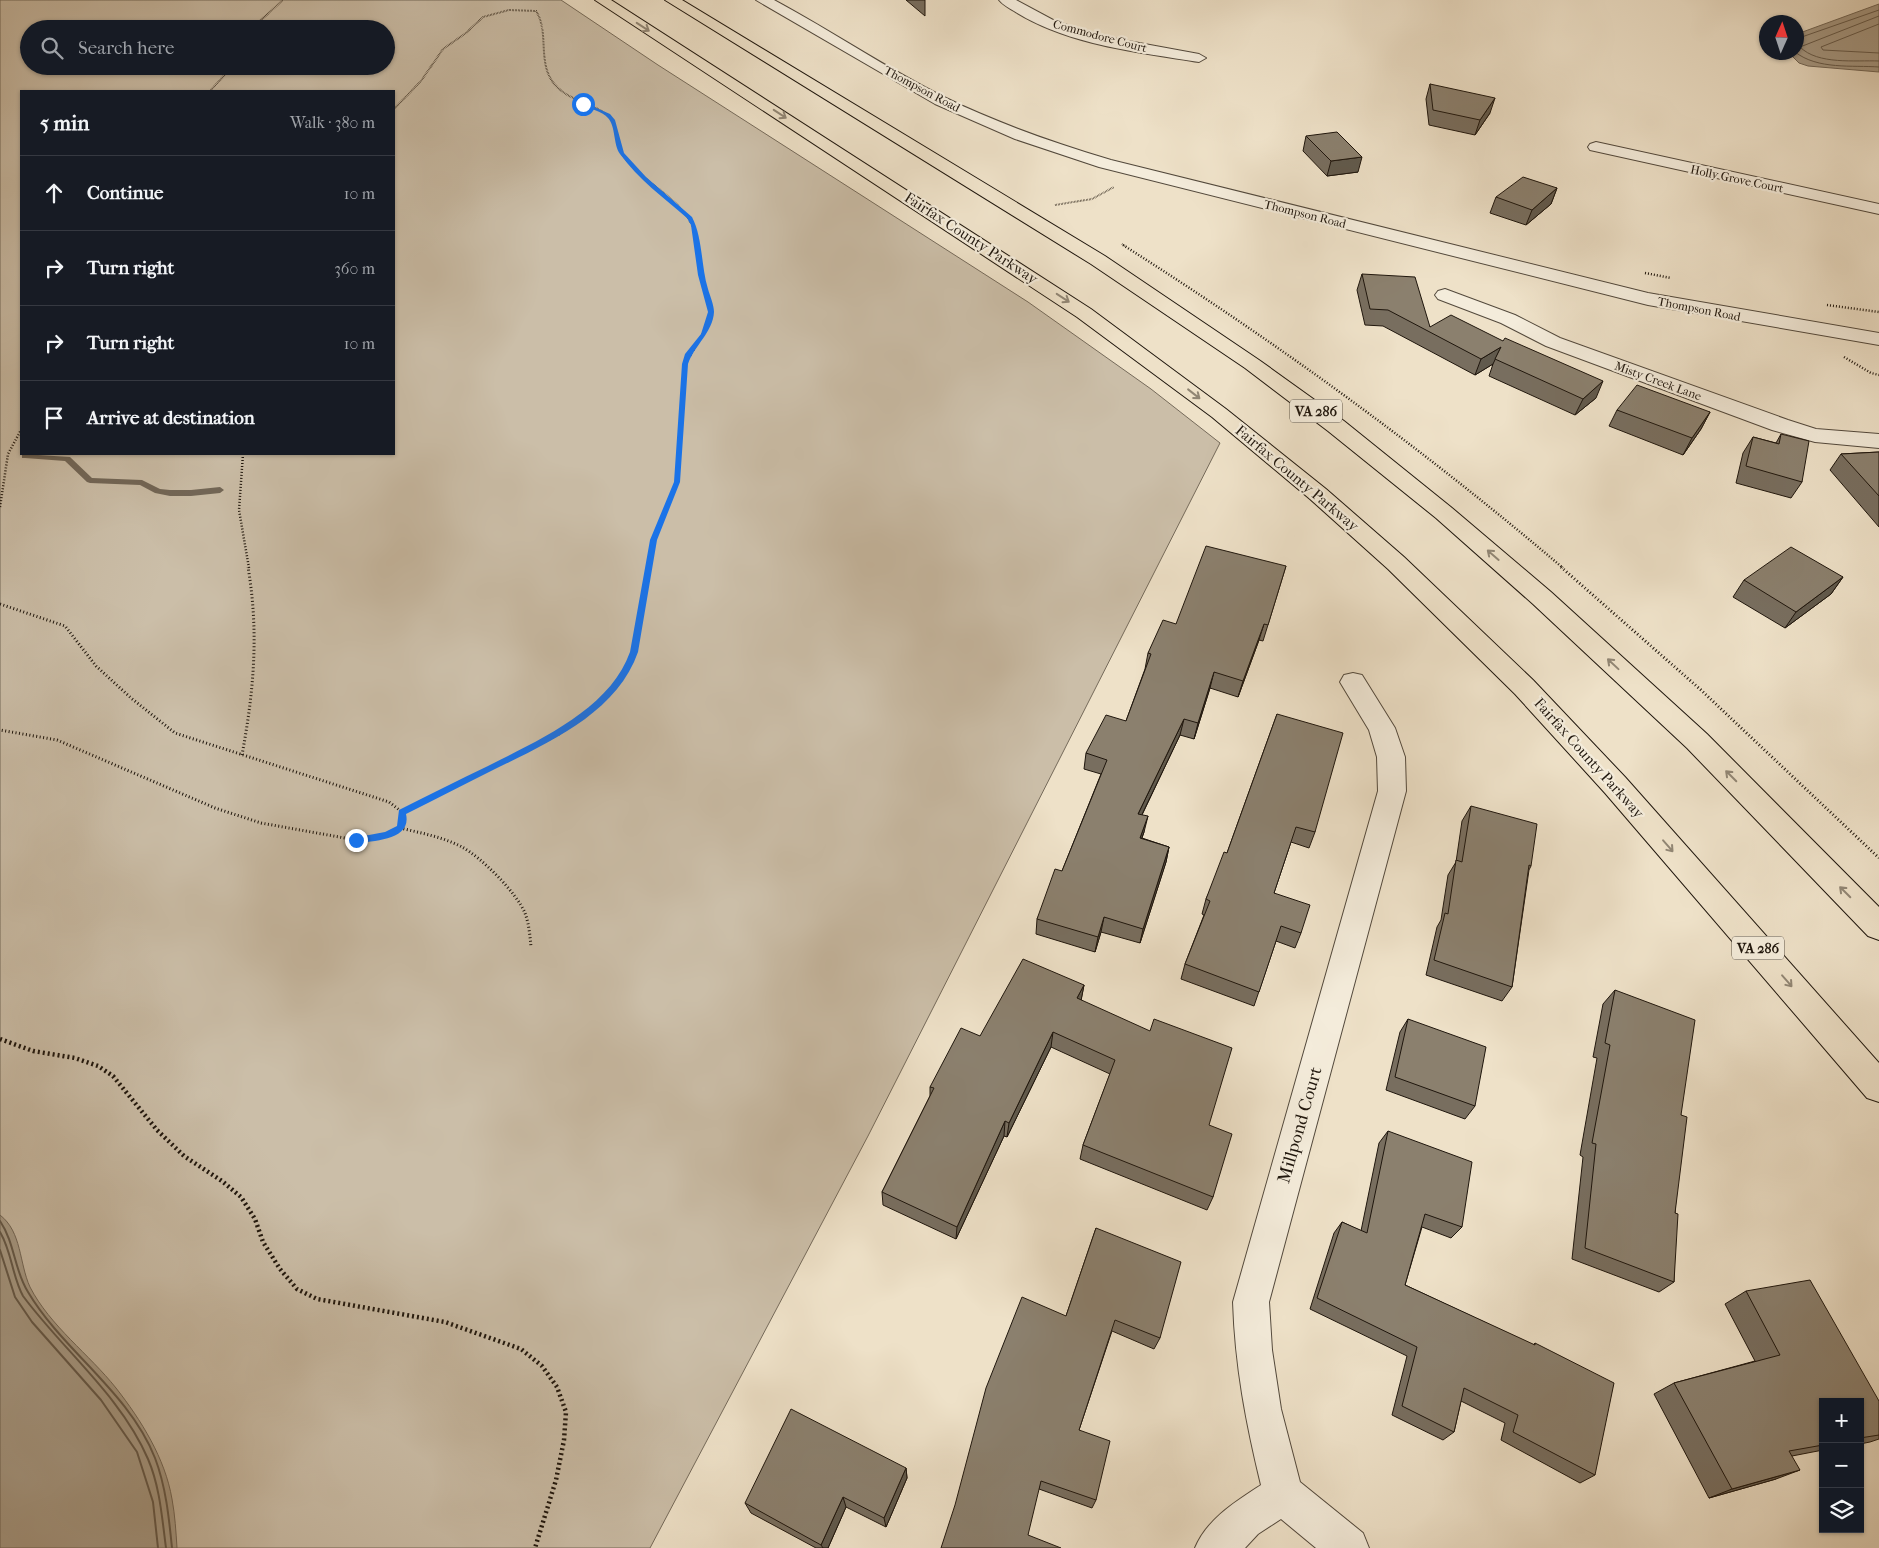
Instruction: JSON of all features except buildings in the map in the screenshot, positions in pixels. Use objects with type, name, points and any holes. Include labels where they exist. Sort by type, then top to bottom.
[{"type":"highway","name":"Fairfax County Parkway","points":[[602,0],[1084,313],[1220,413],[1318,494],[1396,563],[1524,687],[1615,785],[1879,1087]]},
{"type":"highway","name":"VA 286","points":[[672,0],[1113,270],[1252,364],[1336,426],[1444,513],[1542,598],[1696,741],[1879,927]]},
{"type":"street","name":"Thompson Road","points":[[763,0],[806,22],[912,86],[948,105],[1002,129],[1080,157],[1142,175],[1639,296],[1740,317],[1879,339]]},
{"type":"street","name":"Commodore Court","points":[[1006,0],[1033,17],[1075,32],[1199,58]]},
{"type":"street","name":"Holly Grove Court","points":[[1596,147],[1879,209]]},
{"type":"street","name":"Misty Creek Lane","points":[[1445,295],[1501,316],[1554,342],[1780,425],[1815,435],[1879,441]]},
{"type":"street","name":"Millpond Court","points":[[1283,1494],[1260,1399],[1253,1350],[1252,1302],[1392,790],[1391,757],[1382,728],[1353,682]]},
{"type":"street","points":[[1216,1548],[1244,1520],[1283,1494],[1348,1548]]},
{"type":"path","points":[[261,20],[284,0]]},
{"type":"path","points":[[395,108],[422,81],[432,62],[443,49],[466,33],[483,17],[509,10],[536,10],[542,26],[542,55],[552,82],[564,94],[608,115],[612,120],[618,147],[622,154],[644,178],[689,217],[694,225],[701,275],[711,312],[704,334],[688,354],[685,364],[677,482],[654,540],[641,620],[630,664],[610,693],[558,734],[402,812]]},
{"type":"path","points":[[211,90],[225,75]]},
{"type":"path","points":[[1055,205],[1092,199],[1117,185]]},
{"type":"path","points":[[0,507],[8,454],[20,432]]},
{"type":"path","points":[[242,755],[251,707],[256,640],[255,606],[239,510],[243,455]]},
{"type":"path","points":[[0,604],[65,626],[96,666],[131,698],[175,733],[389,802],[402,812],[404,820],[400,828],[387,836],[356,840],[261,823],[215,808],[57,740],[0,730]]},
{"type":"path","points":[[400,828],[444,840],[470,852],[486,865],[523,910],[529,928],[531,947]]},
{"type":"path","points":[[0,1039],[33,1051],[75,1058],[98,1066],[113,1076],[157,1130],[184,1156],[222,1181],[241,1197],[255,1219],[263,1242],[280,1269],[297,1289],[317,1299],[445,1322],[521,1349],[542,1366],[557,1387],[566,1412],[564,1440],[556,1480],[535,1548]]},
{"type":"shaded area","points":[[0,0],[561,0],[658,65],[1028,302],[1151,389],[1220,443],[868,1136],[650,1548],[0,1548]]},
{"type":"water","points":[[1879,4],[1879,72],[1808,66],[1799,63],[1796,60],[1804,60],[1804,31]]},
{"type":"water","points":[[0,1215],[7,1222],[16,1239],[26,1278],[38,1301],[59,1327],[116,1388],[151,1440],[169,1484],[174,1511],[177,1548],[0,1548]]},
{"type":"waterway","points":[[25,456],[67,459],[90,480],[142,483],[158,491],[170,493],[220,490]]},
{"type":"route","points":[[356,840],[387,836],[400,828],[404,820],[402,812],[558,734],[610,693],[622,678],[634,652],[654,540],[673,497],[677,482],[685,364],[688,354],[704,334],[707,327],[711,312],[710,300],[701,275],[694,225],[689,217],[644,178],[622,154],[618,147],[612,120],[608,115],[583,104]]}]
